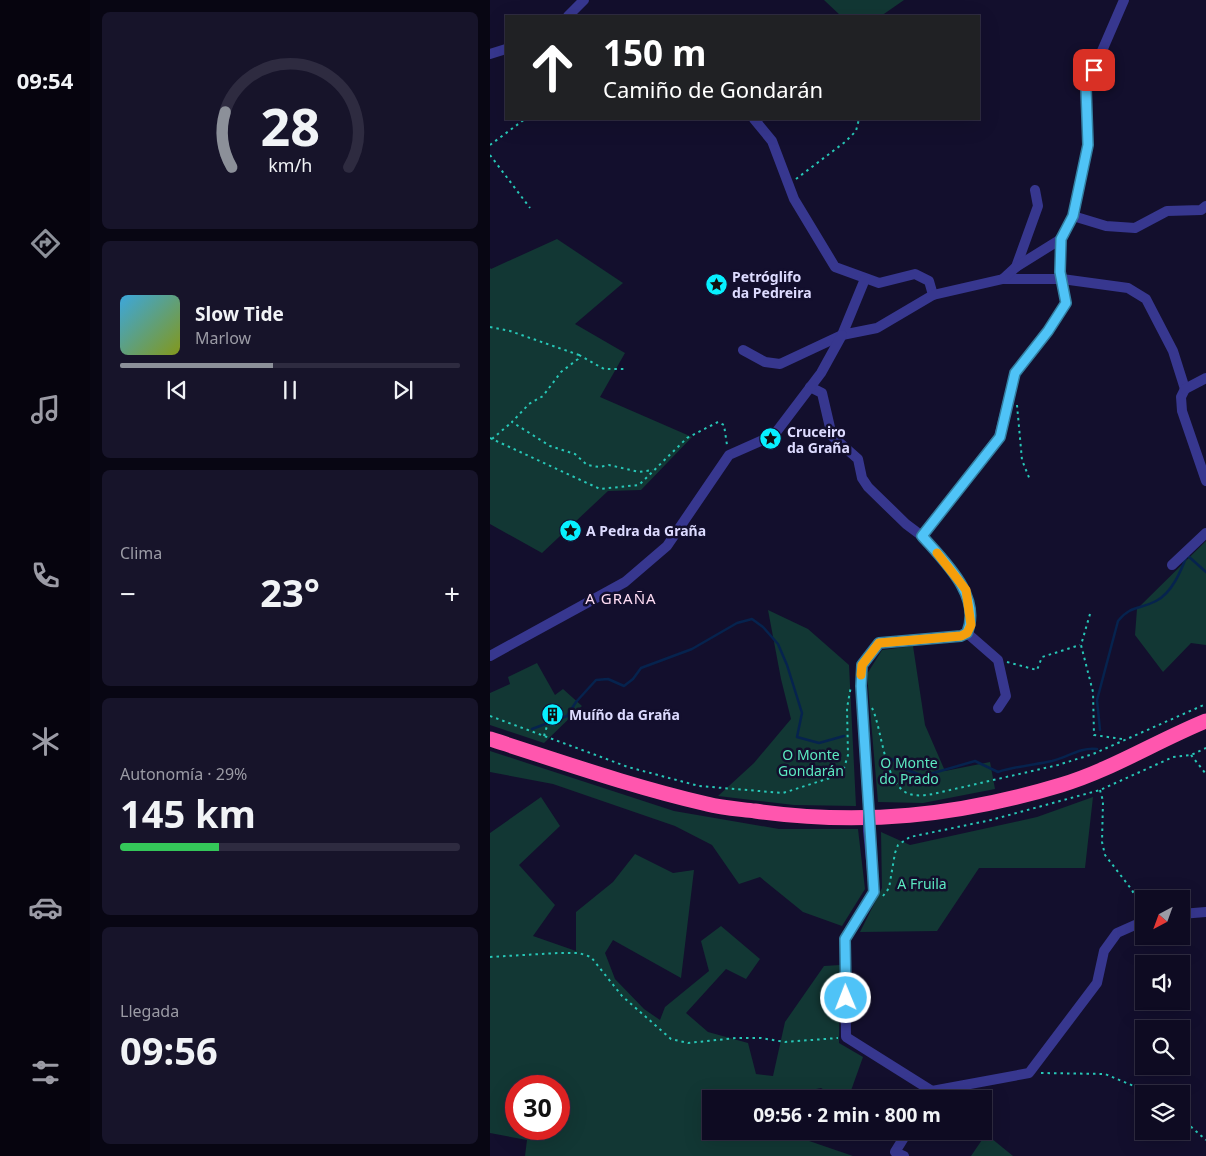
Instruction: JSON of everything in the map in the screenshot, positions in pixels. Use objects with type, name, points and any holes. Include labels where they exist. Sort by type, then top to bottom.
[{"type":"highway","points":[[490,739],[635,785],[708,805],[804,818],[895,818],[978,807],[1063,784],[1132,756],[1206,721]]},
{"type":"street","points":[[922,536],[1000,437],[1010,387],[1015,373],[1048,331],[1066,303],[1062,280],[1061,239],[1073,216],[1088,145],[1086,88],[1124,0]]},
{"type":"street","points":[[570,15],[580,8]]},
{"type":"street","points":[[490,54],[505,48]]},
{"type":"street","points":[[755,120],[772,141],[794,199],[835,267],[879,283],[916,274],[929,281],[934,295]]},
{"type":"street","points":[[1016,268],[1038,206],[1036,190]]},
{"type":"street","points":[[1073,216],[1106,226],[1134,228],[1167,211],[1201,210],[1206,206]]},
{"type":"street","points":[[1003,279],[1016,268],[1061,239]]},
{"type":"street","points":[[490,656],[625,582],[667,546],[729,455],[774,435],[821,373],[842,334],[865,279]]},
{"type":"street","points":[[743,350],[765,362],[780,364],[842,334],[877,328],[934,295],[1003,279],[1062,280],[1128,288],[1146,299],[1173,351],[1186,389]]},
{"type":"street","points":[[1206,378],[1186,389],[1180,397],[1182,411],[1206,481]]},
{"type":"street","points":[[810,387],[822,393],[832,436],[858,459],[862,478],[868,487],[906,524],[922,536],[966,590],[971,625],[967,633],[961,636],[879,643],[862,665],[861,695],[868,830],[874,892],[845,939],[846,1037],[923,1090]]},
{"type":"street","points":[[1172,565],[1206,533]]},
{"type":"street","points":[[967,633],[998,660],[1006,696],[998,708]]},
{"type":"street","points":[[1190,913],[1206,912]]},
{"type":"street","points":[[952,1090],[1029,1073],[1097,983],[1104,950],[1117,933],[1135,925]]},
{"type":"street","points":[[897,1155],[904,1140]]},
{"type":"path","points":[[490,145],[524,120]]},
{"type":"path","points":[[789,185],[845,142],[856,131],[859,120]]},
{"type":"path","points":[[490,154],[530,208]]},
{"type":"path","points":[[490,327],[510,331],[579,355],[604,369],[627,369]]},
{"type":"path","points":[[579,355],[578,359],[561,372],[543,396],[529,404],[512,422],[491,438],[600,489],[639,485],[687,438],[718,422],[724,426],[729,455]]},
{"type":"path","points":[[1010,387],[1015,391],[1017,400],[1022,460],[1030,480]]},
{"type":"path","points":[[512,422],[550,446],[575,454],[587,464],[599,467],[609,465],[639,472],[653,470]]},
{"type":"path","points":[[1090,614],[1081,645],[1093,692],[1094,735],[1123,739]]},
{"type":"path","points":[[998,660],[1037,670],[1042,656],[1081,645]]},
{"type":"path","points":[[490,716],[628,767],[699,786],[783,793],[833,777],[844,768],[848,755],[847,708],[851,680]]},
{"type":"path","points":[[861,695],[872,709],[880,726],[884,752],[894,782],[903,791],[912,796],[933,794],[1058,765],[1093,754],[1123,739],[1206,704]]},
{"type":"path","points":[[544,736],[547,726]]},
{"type":"path","points":[[866,906],[872,907],[879,903],[889,888],[894,853],[898,845],[910,837],[991,820],[1100,790],[1173,757],[1191,755],[1206,748]]},
{"type":"path","points":[[1191,755],[1206,774]]},
{"type":"path","points":[[1100,790],[1103,801],[1102,842],[1105,855],[1135,896]]},
{"type":"path","points":[[490,957],[559,953],[579,953],[591,957],[610,982],[641,1013],[671,1039],[688,1043],[736,1038],[762,1038],[785,1042],[846,1037]]},
{"type":"path","points":[[1029,1073],[1105,1074],[1135,1086]]},
{"type":"path","points":[[1190,1126],[1206,1140]]},
{"type":"green space","points":[[824,0],[904,0],[882,15],[840,15]]},
{"type":"green space","points":[[557,239],[623,283],[575,324],[625,353],[600,397],[692,437],[641,490],[608,491],[542,553],[490,524],[490,268]]},
{"type":"green space","points":[[1206,541],[1206,645],[1191,643],[1163,672],[1135,635],[1137,609]]},
{"type":"green space","name":"O Monte Gondarán","points":[[768,610],[808,629],[849,665],[856,806],[794,805],[718,796],[754,763],[791,719],[781,679]]},
{"type":"green space","name":"O Monte do Prado","points":[[913,646],[925,725],[945,771],[990,762],[995,789],[923,803],[878,802],[867,674],[882,650]]},
{"type":"green space","points":[[537,663],[555,695],[563,689],[582,706],[544,743],[490,725],[490,693],[510,684],[508,677]]},
{"type":"green space","points":[[490,751],[674,811],[779,829],[858,829],[865,889],[842,926],[803,912],[760,877],[739,884],[712,845],[675,826],[553,784],[490,772]]},
{"type":"green space","points":[[541,797],[560,826],[519,865],[555,905],[533,936],[576,951],[576,912],[613,882],[635,854],[673,873],[694,870],[681,978],[613,940],[605,953],[615,979],[644,1009],[660,1020],[665,1007],[709,971],[701,941],[721,926],[760,959],[746,979],[726,969],[686,1013],[708,1032],[748,1043],[756,1074],[773,1076],[785,1022],[824,966],[840,965],[839,1043],[863,1057],[851,1090],[824,1090],[821,1088],[812,1090],[702,1090],[702,1140],[806,1140],[853,1156],[525,1156],[527,1140],[570,1140],[570,1075],[505,1075],[505,1136],[490,1133],[490,833]]},
{"type":"green space","name":"A Fruila","points":[[1093,797],[1085,868],[979,868],[937,931],[860,932],[882,888],[881,832],[910,845],[1037,817]]},
{"type":"green space","points":[[992,1139],[1013,1156],[971,1156],[982,1140]]},
{"type":"building","name":"Muíño da Graña","points":[[550,706],[557,712],[553,717],[546,711]]},
{"type":"waterway","points":[[1100,730],[1097,700],[1118,621],[1127,612],[1150,604],[1167,593],[1179,574],[1187,555],[1206,572]]},
{"type":"waterway","points":[[532,729],[567,716],[576,702],[596,680],[608,679],[624,686],[633,679],[641,668],[692,649],[737,623],[752,619],[763,627],[778,644],[787,665],[802,713],[797,737],[819,743],[844,736]]},
{"type":"waterway","points":[[892,759],[905,769],[923,776],[975,761],[998,772],[1052,761],[1085,749],[1097,749]]},
{"type":"slow traffic","points":[[861,675],[862,665],[879,643],[961,636],[967,633],[971,625],[966,590],[937,553]]},
{"type":"place","name":"Petróglifo da Pedreira","points":[[716,284]]},
{"type":"place","name":"Cruceiro da Graña","points":[[771,439]]},
{"type":"place","name":"A Pedra da Graña","points":[[570,530]]},
{"type":"place","name":"Muíño da Graña","points":[[553,714]]},
{"type":"district","name":"A GRAÑA","points":[[621,598]]},
{"type":"route","points":[[846,998],[845,939],[874,892],[868,830],[861,686],[862,665],[879,643],[961,636],[967,633],[971,625],[966,590],[922,536],[1000,437],[1010,387],[1015,373],[1048,331],[1066,303],[1060,272],[1061,239],[1073,216],[1088,145],[1086,88],[1094,70]]}]
